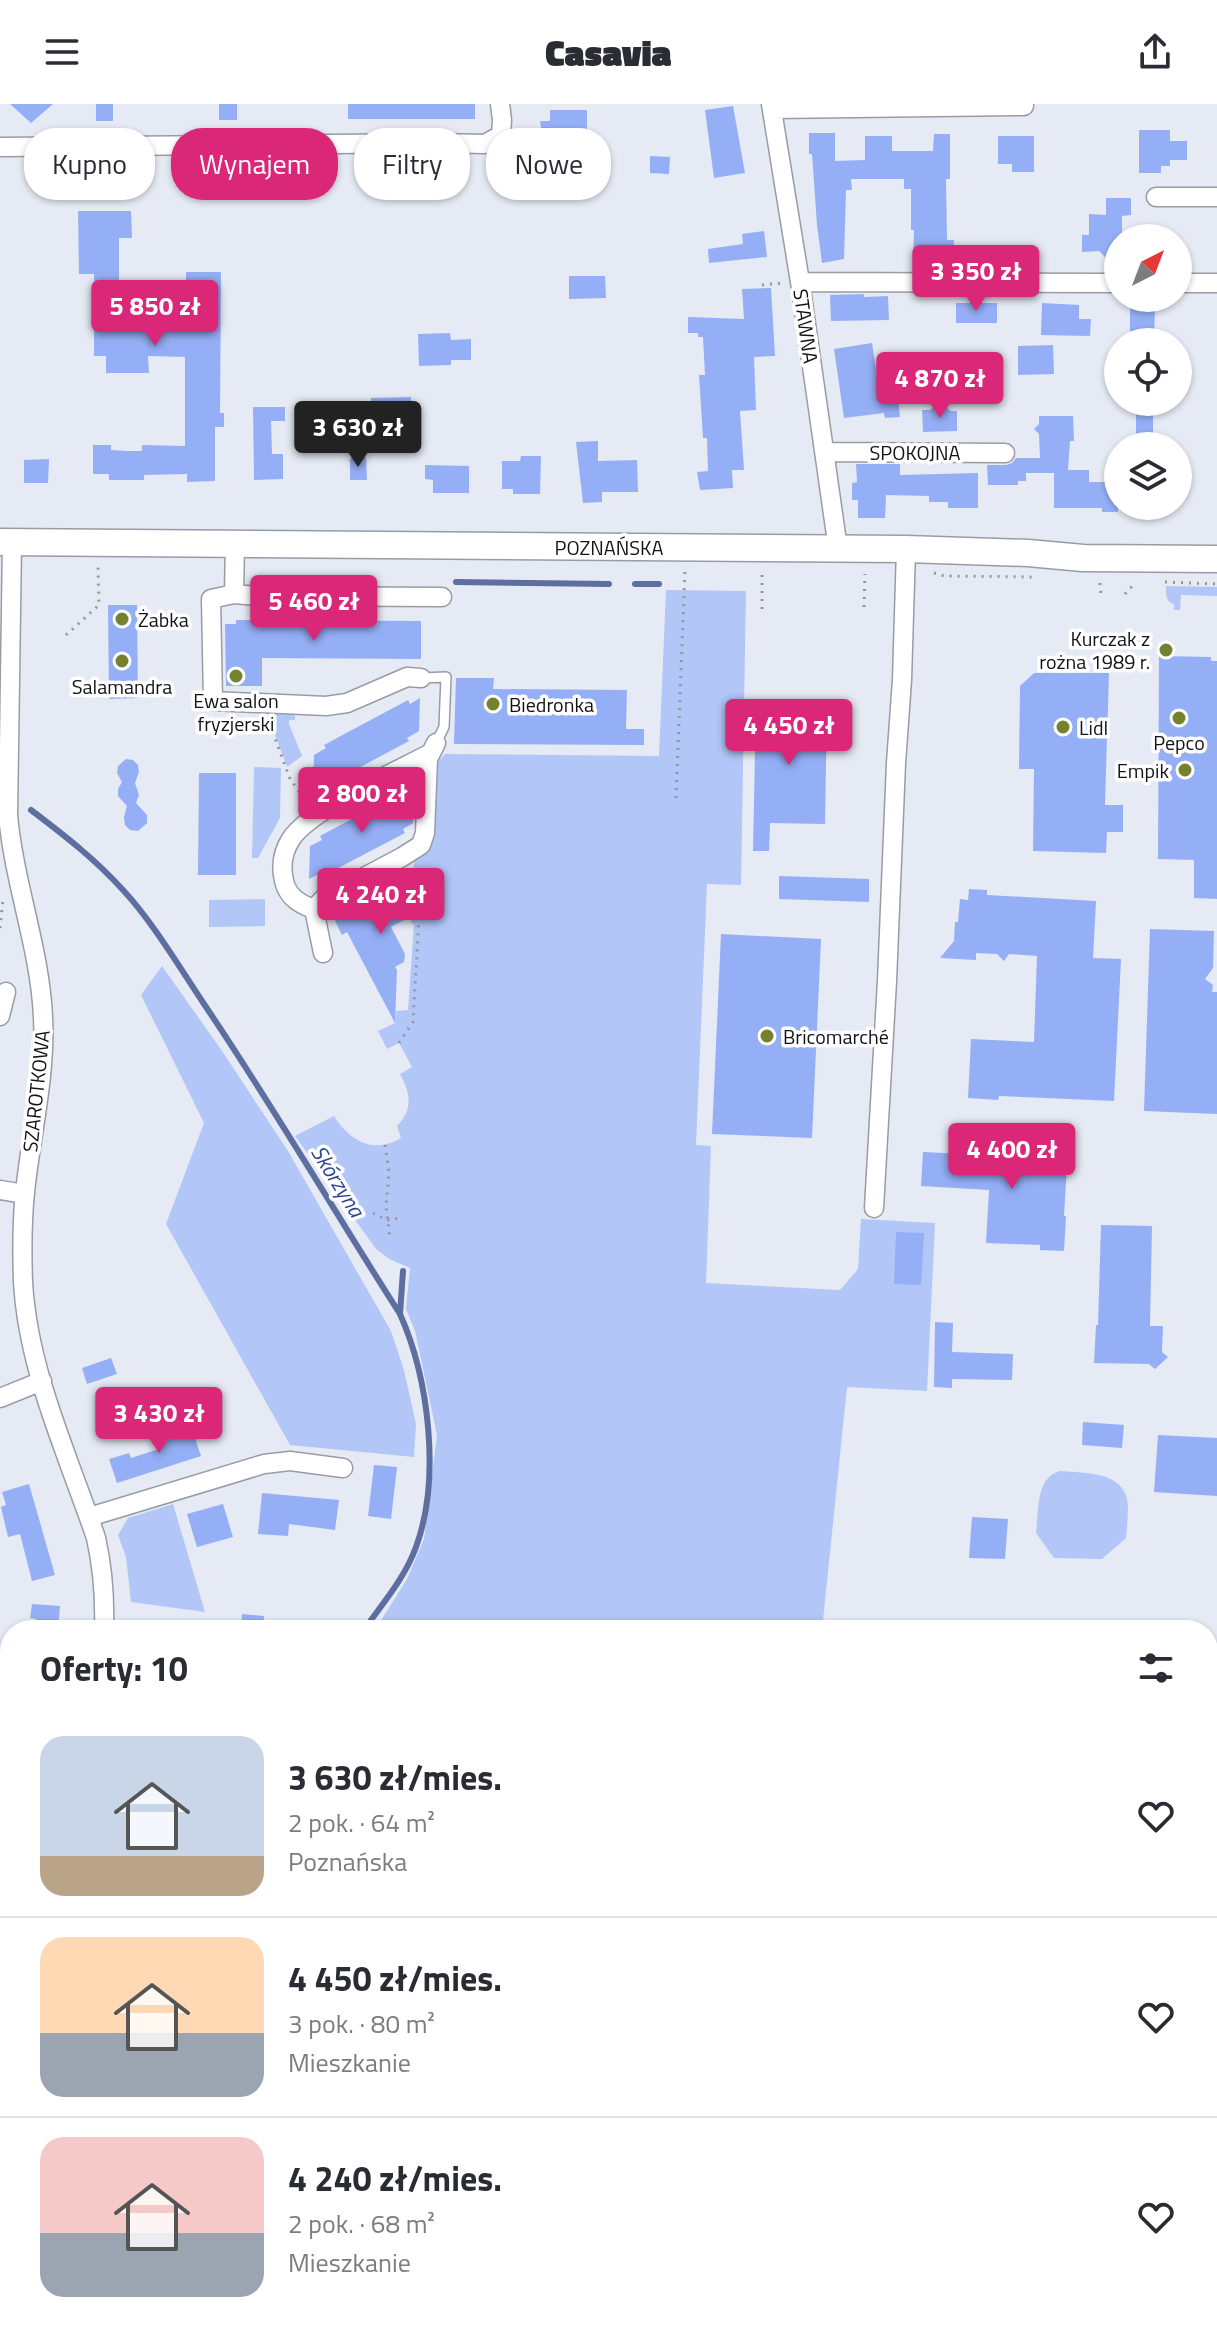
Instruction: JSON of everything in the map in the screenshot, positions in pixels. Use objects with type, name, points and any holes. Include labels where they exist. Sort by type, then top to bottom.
[{"type":"street","points":[[0,147],[485,144],[501,135],[500,104]]},
{"type":"street","points":[[771,107],[1024,106]]},
{"type":"street","name":"STAWNA","points":[[771,107],[794,283],[838,549]]},
{"type":"street","points":[[1156,197],[1217,197]]},
{"type":"street","points":[[794,283],[1104,283]]},
{"type":"street","points":[[1192,283],[1217,283]]},
{"type":"street","name":"SPOKOJNA","points":[[824,452],[1005,453]]},
{"type":"street","name":"POZNAŃSKA","points":[[6,542],[906,549],[1083,558],[1217,559]]},
{"type":"street","name":"SZAROTKOWA","points":[[6,542],[4,814],[37,969],[43,1016],[42,1073],[25,1194],[23,1280],[26,1319],[42,1381],[89,1517],[101,1563],[104,1620]]},
{"type":"street","points":[[234,594],[235,543]]},
{"type":"street","points":[[874,1208],[906,549]]},
{"type":"street","points":[[421,678],[407,677],[337,705],[213,701],[211,599],[234,594],[442,597]]},
{"type":"street","points":[[314,909],[294,900],[283,880],[282,866],[290,840],[298,830],[332,806],[432,749]]},
{"type":"street","points":[[314,909],[323,899],[421,845],[425,833],[432,749]]},
{"type":"street","points":[[314,909],[323,953]]},
{"type":"street","points":[[0,1016],[6,992]]},
{"type":"street","points":[[0,1190],[25,1194]]},
{"type":"street","points":[[0,1398],[42,1381]]},
{"type":"street","points":[[89,1517],[264,1464],[290,1461],[343,1468]]},
{"type":"lane","points":[[421,678],[446,677],[444,727],[432,749]]},
{"type":"path","points":[[762,285],[794,283]]},
{"type":"path","points":[[66,635],[99,605],[98,562]]},
{"type":"path","points":[[676,798],[685,567]]},
{"type":"path","points":[[762,567],[762,609]]},
{"type":"path","points":[[864,607],[865,574]]},
{"type":"path","points":[[1161,580],[1166,583],[1217,584]]},
{"type":"path","points":[[1100,583],[1101,594]]},
{"type":"path","points":[[1125,594],[1134,584]]},
{"type":"path","points":[[257,720],[273,733],[290,779],[316,817]]},
{"type":"path","points":[[399,1043],[413,1022],[423,853]]},
{"type":"path","points":[[385,1145],[389,1171],[386,1207],[390,1238]]},
{"type":"path","points":[[373,1213],[387,1220],[400,1218]]},
{"type":"shaded area","points":[[1166,586],[1217,587],[1217,596],[1181,595],[1180,610],[1174,610],[1174,604],[1167,597]]},
{"type":"shaded area","points":[[666,590],[746,591],[741,885],[707,884],[696,1145],[711,1146],[706,1283],[840,1290],[858,1269],[861,1219],[935,1223],[927,1391],[847,1387],[823,1620],[381,1620],[407,1579],[424,1539],[437,1435],[415,1331],[406,1309],[410,1268],[376,1249],[295,1136],[334,1116],[354,1138],[371,1145],[391,1143],[401,1138],[397,1126],[406,1114],[409,1101],[400,1074],[412,1067],[399,1043],[387,1049],[378,1031],[395,1023],[396,1011],[408,1010],[414,924],[411,923],[414,859],[434,839],[435,765],[445,754],[659,756]]},
{"type":"shaded area","points":[[274,712],[295,712],[295,720],[289,720],[289,724],[302,756],[287,767],[267,721]]},
{"type":"shaded area","points":[[254,767],[281,768],[280,818],[258,858],[252,858]]},
{"type":"shaded area","points":[[265,899],[265,926],[209,927],[209,900]]},
{"type":"shaded area","points":[[162,966],[288,1151],[391,1331],[404,1370],[416,1424],[414,1457],[290,1445],[166,1224],[204,1123],[141,995]]},
{"type":"shaded area","points":[[1060,1471],[1103,1476],[1120,1486],[1126,1494],[1126,1538],[1102,1559],[1054,1558],[1036,1533],[1042,1488],[1052,1475]]},
{"type":"shaded area","points":[[173,1504],[205,1612],[131,1602],[126,1557],[118,1535],[128,1518]]},
{"type":"building","points":[[10,104],[53,104],[31,123]]},
{"type":"building","points":[[96,104],[113,104],[113,121],[96,121]]},
{"type":"building","points":[[219,104],[237,104],[237,120],[219,120]]},
{"type":"building","points":[[348,104],[475,104],[475,119],[348,119]]},
{"type":"building","points":[[733,106],[745,173],[714,178],[705,110]]},
{"type":"building","points":[[550,110],[587,110],[587,128],[541,128],[540,121],[550,121]]},
{"type":"building","points":[[1139,130],[1170,130],[1170,141],[1187,141],[1187,160],[1170,160],[1170,166],[1161,166],[1161,173],[1139,173]]},
{"type":"building","points":[[809,133],[835,133],[835,161],[865,160],[865,136],[892,136],[892,151],[933,151],[934,134],[950,134],[950,179],[946,179],[947,240],[954,240],[953,264],[913,262],[911,189],[904,189],[904,179],[851,179],[852,190],[846,190],[844,259],[822,263]]},
{"type":"building","points":[[998,136],[1034,136],[1034,172],[1012,172],[1012,164],[998,164]]},
{"type":"building","points":[[650,156],[670,157],[669,174],[650,173]]},
{"type":"building","points":[[1106,198],[1131,198],[1131,215],[1122,216],[1122,224],[1104,224],[1104,256],[1099,251],[1082,252],[1082,235],[1089,235],[1089,214],[1106,215]]},
{"type":"building","points":[[78,211],[131,211],[132,238],[119,238],[119,284],[186,285],[186,272],[221,272],[220,413],[224,413],[224,427],[215,427],[215,481],[187,482],[187,474],[144,475],[144,480],[109,480],[109,474],[93,474],[93,445],[111,445],[111,450],[126,451],[142,451],[142,445],[185,446],[185,357],[148,356],[149,373],[106,373],[106,356],[94,356],[94,274],[79,274]]},
{"type":"building","points":[[764,231],[767,257],[709,263],[708,249],[743,244],[742,234]]},
{"type":"building","points":[[569,276],[605,276],[606,298],[569,299]]},
{"type":"building","points":[[771,288],[775,356],[754,357],[756,410],[740,411],[744,470],[732,470],[733,488],[700,490],[697,472],[708,471],[699,375],[705,375],[703,337],[698,337],[698,333],[688,333],[688,317],[744,319],[742,289]]},
{"type":"building","points":[[864,294],[864,297],[888,296],[889,320],[831,321],[830,295]]},
{"type":"building","points":[[956,303],[997,303],[997,323],[956,323]]},
{"type":"building","points":[[1042,303],[1079,305],[1079,319],[1091,319],[1090,336],[1041,335]]},
{"type":"building","points":[[1130,312],[1155,312],[1154,328],[1130,328]]},
{"type":"building","points":[[450,333],[451,340],[471,339],[471,360],[451,360],[451,365],[419,366],[418,334]]},
{"type":"building","points":[[872,343],[879,389],[897,388],[900,417],[885,418],[884,413],[844,418],[834,349]]},
{"type":"building","points":[[1053,345],[1054,374],[1018,375],[1018,346]]},
{"type":"building","points":[[411,397],[411,420],[372,421],[371,398]]},
{"type":"building","points":[[936,405],[945,405],[950,411],[957,411],[957,431],[923,432],[922,410],[930,410]]},
{"type":"building","points":[[253,407],[285,407],[285,421],[271,421],[272,454],[283,454],[283,479],[254,480]]},
{"type":"building","points":[[1039,416],[1073,416],[1074,441],[1070,441],[1068,470],[1089,470],[1089,482],[1104,482],[1104,512],[1102,508],[1054,508],[1054,473],[1026,473],[1026,481],[1018,481],[1018,485],[988,485],[987,465],[1006,465],[1016,458],[1040,458],[1039,434],[1034,429],[1039,424]]},
{"type":"building","points":[[1136,416],[1153,416],[1153,432],[1136,432]]},
{"type":"building","points":[[598,441],[598,461],[637,460],[638,492],[602,492],[602,502],[583,503],[576,442]]},
{"type":"building","points":[[521,456],[541,456],[540,494],[513,494],[513,489],[502,489],[502,461],[520,461]]},
{"type":"building","points":[[366,457],[367,480],[350,480],[350,458]]},
{"type":"building","points":[[49,459],[48,483],[24,483],[24,460]]},
{"type":"building","points":[[856,464],[900,464],[900,475],[978,473],[978,508],[948,508],[948,502],[929,502],[929,496],[886,495],[885,518],[858,518],[858,500],[852,500],[852,483],[857,482]]},
{"type":"building","points":[[425,465],[469,466],[469,493],[433,493],[433,480],[425,479]]},
{"type":"building","points":[[108,605],[137,605],[138,698],[109,699]]},
{"type":"building","points":[[236,620],[421,621],[421,659],[262,658],[262,686],[226,686],[225,624],[236,624]]},
{"type":"building","points":[[1159,656],[1211,657],[1211,661],[1217,661],[1217,899],[1194,898],[1194,860],[1158,859]]},
{"type":"building","name":"Lidl","points":[[1034,673],[1109,673],[1105,805],[1123,805],[1123,832],[1107,832],[1106,853],[1033,851],[1034,769],[1019,769],[1020,686]]},
{"type":"building","points":[[456,678],[494,678],[493,689],[627,690],[626,729],[644,729],[644,745],[454,744]]},
{"type":"building","points":[[420,698],[419,731],[407,738],[409,741],[325,786],[323,782],[313,787],[314,755],[326,748],[324,745],[408,700],[410,704]]},
{"type":"building","points":[[756,702],[827,704],[825,824],[770,823],[769,851],[753,851]]},
{"type":"building","points":[[126,759],[138,765],[135,783],[139,795],[136,803],[147,815],[147,823],[138,831],[130,830],[125,825],[127,806],[118,796],[122,782],[117,773],[118,766]]},
{"type":"building","points":[[199,773],[236,773],[236,875],[198,875]]},
{"type":"building","points":[[404,791],[406,795],[415,791],[413,823],[403,829],[405,833],[321,877],[319,874],[309,879],[310,846],[322,840],[320,836]]},
{"type":"building","points":[[414,875],[412,916],[391,927],[405,954],[404,962],[395,967],[395,1023],[347,932],[342,935],[335,921],[343,916],[342,913]]},
{"type":"building","points":[[779,876],[869,879],[869,902],[779,899]]},
{"type":"building","points":[[969,889],[987,890],[987,895],[1096,901],[1093,958],[1121,959],[1114,1101],[999,1096],[998,1100],[968,1098],[971,1039],[1034,1042],[1037,956],[1009,954],[1004,961],[997,954],[976,953],[976,960],[940,958],[954,941],[960,899],[968,900]]},
{"type":"building","points":[[1150,929],[1214,931],[1213,968],[1205,979],[1213,985],[1212,992],[1217,992],[1217,1114],[1144,1111]]},
{"type":"building","name":"Bricomarché","points":[[721,934],[821,939],[812,1138],[712,1134]]},
{"type":"building","points":[[1044,1132],[1069,1133],[1064,1251],[1040,1250],[1040,1245],[986,1243],[989,1190],[921,1186],[923,1152],[1042,1158]]},
{"type":"building","points":[[1101,1225],[1152,1226],[1150,1326],[1163,1326],[1162,1352],[1168,1357],[1155,1369],[1149,1364],[1094,1363]]},
{"type":"building","points":[[896,1232],[924,1233],[921,1285],[894,1284]]},
{"type":"building","points":[[935,1322],[953,1323],[952,1352],[1013,1354],[1012,1380],[952,1379],[952,1388],[934,1387]]},
{"type":"building","points":[[111,1358],[117,1374],[87,1384],[82,1368]]},
{"type":"building","points":[[126,1406],[132,1421],[102,1432],[96,1417]]},
{"type":"building","points":[[1083,1422],[1124,1425],[1122,1448],[1082,1445]]},
{"type":"building","points":[[190,1423],[201,1456],[117,1483],[109,1459],[129,1453],[131,1458],[162,1448],[158,1433]]},
{"type":"building","points":[[1158,1435],[1217,1438],[1217,1496],[1154,1492]]},
{"type":"building","points":[[374,1465],[397,1467],[391,1519],[368,1516]]},
{"type":"building","points":[[29,1484],[55,1575],[32,1581],[20,1534],[8,1537],[1,1507],[6,1505],[2,1492]]},
{"type":"building","points":[[262,1493],[339,1500],[335,1530],[289,1524],[288,1536],[258,1534]]},
{"type":"building","points":[[223,1504],[233,1537],[197,1547],[187,1514]]},
{"type":"building","points":[[972,1517],[1008,1519],[1005,1559],[969,1558]]},
{"type":"building","points":[[32,1604],[60,1606],[59,1620],[30,1618]]},
{"type":"building","points":[[242,1614],[264,1616],[264,1620],[242,1620]]},
{"type":"waterway","points":[[456,582],[609,584]]},
{"type":"waterway","points":[[635,584],[659,584]]},
{"type":"waterway","name":"Skórzyna","points":[[31,810],[101,868],[134,902],[155,930],[400,1314],[410,1340],[424,1398],[430,1461],[428,1491],[416,1547],[406,1569],[371,1620]]},
{"type":"waterway","points":[[400,1314],[403,1271]]},
{"type":"place","name":"Żabka","points":[[122,619]]},
{"type":"place","name":"Kurczak z rożna 1989 r.","points":[[1166,650]]},
{"type":"place","name":"Salamandra","points":[[122,661]]},
{"type":"place","name":"Ewa salon fryzjerski","points":[[236,676]]},
{"type":"place","name":"Biedronka","points":[[493,704]]},
{"type":"place","name":"Pepco","points":[[1179,718]]},
{"type":"place","name":"Lidl","points":[[1063,727]]},
{"type":"place","name":"Empik","points":[[1185,770]]},
{"type":"place","name":"Bricomarché","points":[[767,1036]]}]
